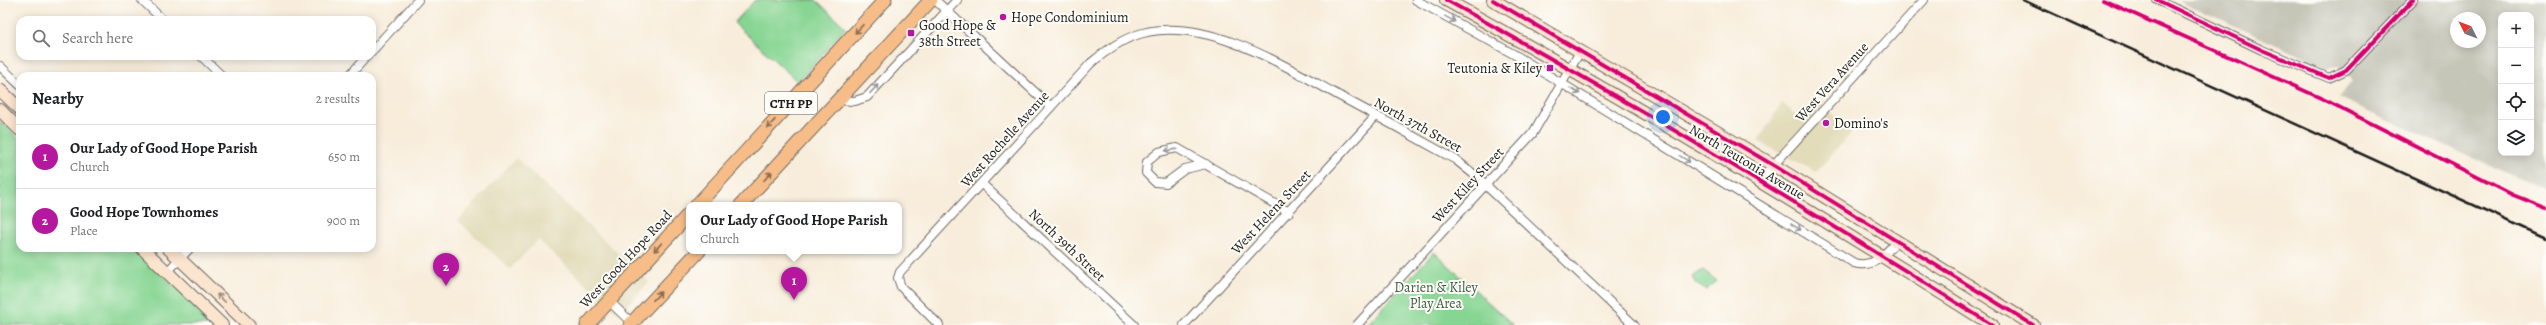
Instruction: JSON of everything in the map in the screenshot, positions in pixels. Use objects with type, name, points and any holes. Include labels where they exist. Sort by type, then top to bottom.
[{"type":"main road","name":"CTH PP","points":[[700,202],[886,0]]},
{"type":"main road","name":"CTH PP","points":[[744,202],[931,0]]},
{"type":"main road","name":"North Teutonia Avenue","points":[[1446,0],[1570,68],[1883,256],[1992,325]]},
{"type":"main road","name":"North Teutonia Avenue","points":[[1493,0],[1581,50],[1898,240],[2033,325]]},
{"type":"main road","points":[[0,90],[16,105]]},
{"type":"main road","points":[[0,110],[16,125]]},
{"type":"main road","name":"West Good Hope Road","points":[[587,325],[686,217]]},
{"type":"main road","points":[[146,252],[222,325]]},
{"type":"main road","points":[[172,252],[249,325]]},
{"type":"main road","points":[[632,324],[696,254]]},
{"type":"street","points":[[142,0],[159,16]]},
{"type":"street","points":[[376,47],[418,0]]},
{"type":"street","points":[[935,0],[1051,107]]},
{"type":"street","points":[[838,100],[854,101],[867,96],[957,0]]},
{"type":"street","name":"North Teutonia Avenue","points":[[1416,0],[1562,83],[1854,263],[1864,266],[1873,263],[1883,256]]},
{"type":"street","name":"West Vera Avenue","points":[[1758,182],[1924,0]]},
{"type":"street","points":[[2157,0],[2322,77],[2332,77],[2346,70],[2412,0]]},
{"type":"street","name":"North 37th Street","points":[[1144,33],[1173,31],[1206,34],[1263,55],[1456,160],[1486,185],[1634,325]]},
{"type":"street","name":"West Rochelle Avenue","points":[[939,325],[907,295],[898,278],[907,264],[982,184],[1091,62],[1116,43],[1144,33]]},
{"type":"street","name":"West Kiley Street","points":[[1357,325],[1533,133],[1581,50]]},
{"type":"street","points":[[205,60],[218,72]]},
{"type":"street","points":[[353,72],[363,60]]},
{"type":"street","points":[[0,66],[16,81]]},
{"type":"street","name":"West Helena Street","points":[[1184,325],[1376,116]]},
{"type":"street","points":[[1206,164],[1185,169],[1166,183],[1155,182],[1146,173],[1148,162],[1159,152],[1177,148],[1206,164],[1289,212]]},
{"type":"street","name":"North 39th Street","points":[[982,184],[1134,325]]},
{"type":"street","points":[[1883,256],[1898,240]]},
{"type":"street","points":[[167,272],[186,252]]},
{"type":"street","points":[[609,301],[632,324]]},
{"type":"shaded area","points":[[2178,0],[2546,0],[2546,190],[2339,98],[2352,81],[2338,66],[2327,68]]},
{"type":"shaded area","points":[[1782,103],[1803,121],[1821,103],[1852,133],[1816,172],[1758,141]]},
{"type":"shaded area","points":[[516,158],[649,282],[619,314],[538,240],[510,269],[458,221]]},
{"type":"green space","points":[[755,0],[816,0],[846,28],[798,82],[734,23]]},
{"type":"green space","points":[[0,121],[16,136],[16,252],[138,252],[215,325],[0,325]]},
{"type":"green space","name":"Darien & Kiley Play Area","points":[[1434,252],[1513,325],[1367,325]]},
{"type":"green space","points":[[1703,270],[1717,281],[1706,290],[1696,284],[1692,277]]},
{"type":"railway","points":[[2023,0],[2546,238]]},
{"type":"cycle path","points":[[1446,0],[1585,78],[1722,158],[1992,325]]},
{"type":"cycle path","points":[[1493,0],[1773,165],[2033,325]]},
{"type":"cycle path","points":[[2103,0],[2325,100],[2513,195],[2546,208]]},
{"type":"cycle path","points":[[2157,0],[2262,50],[2329,78],[2346,70],[2413,0]]},
{"type":"place","name":"Hope Condominium","points":[[1003,17]]},
{"type":"place","name":"Good Hope & 38th Street","points":[[911,33]]},
{"type":"place","name":"Teutonia & Kiley","points":[[1550,68]]},
{"type":"place","name":"Domino's","points":[[1826,123]]},
{"type":"place","name":"Good Hope Townhomes","points":[[446,286]]},
{"type":"place","name":"Our Lady of Good Hope Parish","points":[[794,300]]}]
